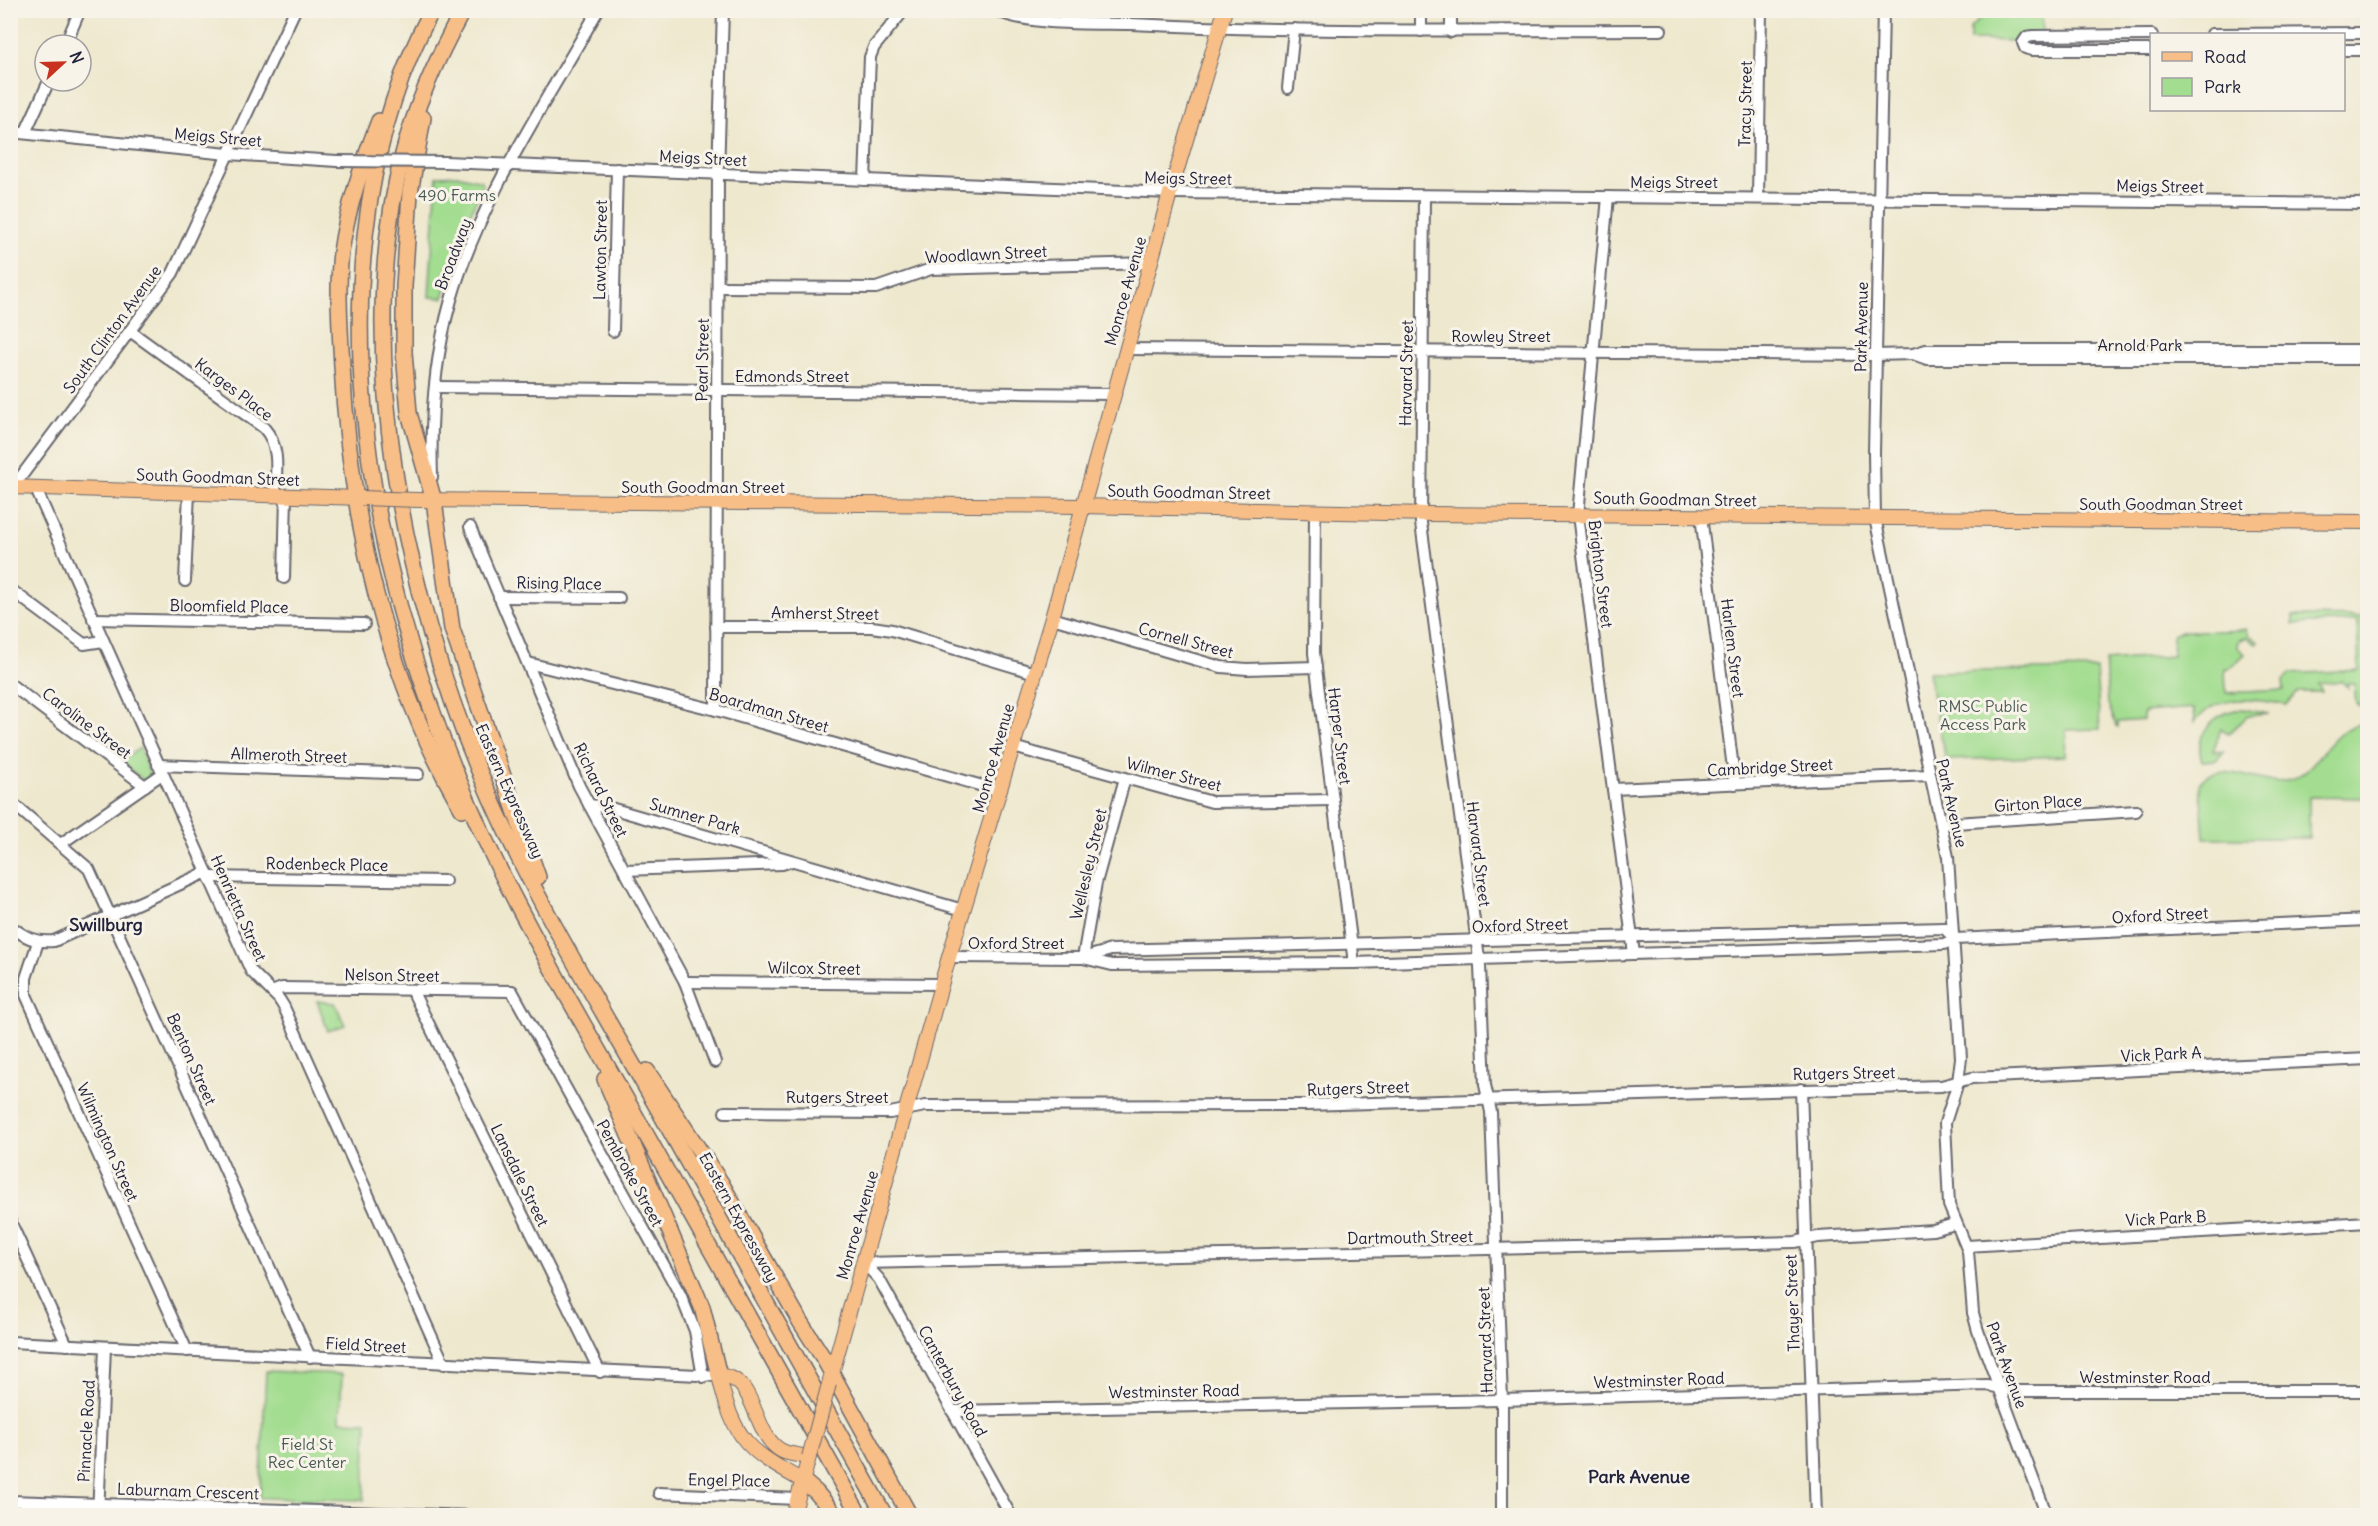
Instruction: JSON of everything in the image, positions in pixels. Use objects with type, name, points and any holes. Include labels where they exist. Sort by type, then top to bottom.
[{"type":"highway","points":[[432,10],[376,129],[349,214],[341,252],[342,376],[358,498],[385,626],[413,711],[445,779],[860,1515]]},
{"type":"highway","name":"Eastern Expressway","points":[[464,10],[418,104],[405,146],[387,241],[384,345],[394,460],[417,581],[454,707],[494,805],[592,992],[885,1515]]},
{"type":"highway","points":[[421,32],[385,132],[367,219],[361,315],[368,430],[384,535],[414,654],[458,778],[514,898]]},
{"type":"highway","points":[[441,55],[421,127],[411,184],[403,312],[409,413],[434,501],[446,604],[455,638],[558,930]]},
{"type":"highway","points":[[592,992],[705,1156],[830,1379],[910,1515]]},
{"type":"highway","points":[[574,1007],[702,1307],[719,1376]]},
{"type":"highway","points":[[803,1481],[821,1496],[836,1515]]},
{"type":"main road","name":"Monroe Avenue","points":[[793,1515],[963,910],[1052,618],[1150,262],[1225,10]]},
{"type":"main road","name":"South Goodman Street","points":[[11,488],[434,501],[1082,506],[1420,513],[2367,522]]},
{"type":"main road","points":[[803,1481],[761,1457],[743,1439],[730,1417],[719,1376],[733,1377],[743,1385],[762,1428],[778,1449],[810,1457]]},
{"type":"street","points":[[70,33],[81,10]]},
{"type":"street","name":"South Clinton Avenue","points":[[11,488],[173,273],[295,10]]},
{"type":"street","name":"Broadway","points":[[434,501],[431,441],[435,387],[451,300],[475,234],[511,163],[598,10]]},
{"type":"street","name":"Pearl Street","points":[[716,710],[718,174],[723,10]]},
{"type":"street","points":[[865,180],[870,57],[874,47],[904,10]]},
{"type":"street","points":[[996,10],[1027,19],[1220,28],[1421,32],[1661,30]]},
{"type":"street","points":[[1421,10],[1421,32]]},
{"type":"street","points":[[1451,10],[1451,32]]},
{"type":"street","name":"Tracy Street","points":[[1758,198],[1761,10]]},
{"type":"street","name":"Park Avenue","points":[[1883,10],[1875,355],[1875,518],[1949,865],[1961,1053],[1958,1082],[1949,1104],[1945,1130],[1947,1198],[1954,1224],[1967,1246],[1974,1319],[2047,1515]]},
{"type":"street","points":[[1288,88],[1294,29]]},
{"type":"street","points":[[2345,33],[2367,33]]},
{"type":"street","points":[[2150,35],[2033,36],[2027,37],[2023,43],[2025,48],[2032,50],[2150,50]]},
{"type":"street","points":[[2345,50],[2367,50]]},
{"type":"street","points":[[25,133],[43,93]]},
{"type":"street","name":"Meigs Street","points":[[10,132],[228,154],[338,161],[511,163],[1170,193],[1424,197],[1879,197],[2367,204]]},
{"type":"street","name":"Lawton Street","points":[[613,331],[617,169]]},
{"type":"street","name":"Harvard Street","points":[[1424,197],[1420,513],[1479,959],[1485,1085],[1489,1099],[1496,1250],[1502,1400],[1502,1515]]},
{"type":"street","name":"Brighton Street","points":[[1608,197],[1578,514],[1634,954]]},
{"type":"street","name":"Woodlawn Street","points":[[718,287],[876,288],[931,269],[1150,262]]},
{"type":"street","name":"Karges Place","points":[[130,330],[264,428],[274,442],[281,495],[284,579]]},
{"type":"street","name":"Rowley Street","points":[[1126,349],[1875,355]]},
{"type":"street","name":"Arnold Park","points":[[1875,355],[1913,354],[1927,359],[2123,361],[2360,359],[2367,355]]},
{"type":"street","name":"Edmonds Street","points":[[435,387],[1113,394]]},
{"type":"street","name":"Henrietta Street","points":[[35,487],[251,971],[284,1007],[444,1364]]},
{"type":"street","points":[[185,581],[189,492]]},
{"type":"street","name":"Harper Street","points":[[1315,511],[1316,667],[1354,963]]},
{"type":"street","name":"Harlem Street","points":[[1701,516],[1735,784]]},
{"type":"street","name":"Richard Street","points":[[470,527],[589,805],[685,982],[715,1062]]},
{"type":"street","points":[[10,589],[84,644],[103,641]]},
{"type":"street","name":"Rising Place","points":[[499,597],[619,598]]},
{"type":"street","name":"Bloomfield Place","points":[[93,618],[364,624]]},
{"type":"street","name":"Cornell Street","points":[[1052,618],[1221,667],[1247,669],[1316,667]]},
{"type":"street","name":"Amherst Street","points":[[716,627],[882,628],[1035,673]]},
{"type":"street","name":"Boardman Street","points":[[528,663],[716,710],[1000,791]]},
{"type":"street","name":"Caroline Street","points":[[10,684],[145,786]]},
{"type":"street","name":"Wilmer Street","points":[[1012,747],[1212,802],[1333,800]]},
{"type":"street","points":[[62,843],[145,786],[160,770]]},
{"type":"street","name":"Allmeroth Street","points":[[160,770],[418,774]]},
{"type":"street","name":"Cambridge Street","points":[[1612,789],[1930,775]]},
{"type":"street","name":"Wellesley Street","points":[[1083,958],[1096,883],[1125,778]]},
{"type":"street","name":"Benton Street","points":[[10,801],[62,843],[89,869],[310,1357]]},
{"type":"street","name":"Sumner Park","points":[[589,805],[607,807],[963,910]]},
{"type":"street","name":"Girton Place","points":[[1941,824],[2136,811]]},
{"type":"street","name":"Sumner Park","points":[[625,870],[782,864],[792,861]]},
{"type":"street","points":[[10,926],[38,942],[67,937],[208,874]]},
{"type":"street","name":"Rodenbeck Place","points":[[208,874],[445,881]]},
{"type":"street","name":"Oxford Street","points":[[950,957],[1083,958],[1112,965],[1354,963],[1944,944],[1955,939],[2367,920]]},
{"type":"street","name":"Oxford Street","points":[[1083,958],[1111,950],[1944,928],[1955,939]]},
{"type":"street","name":"Wilmington Street","points":[[38,942],[26,978],[26,995],[187,1351]]},
{"type":"street","name":"Wilcox Street","points":[[685,982],[942,984]]},
{"type":"street","name":"Nelson Street","points":[[272,992],[282,988],[512,991]]},
{"type":"street","name":"Lansdale Street","points":[[412,990],[600,1372]]},
{"type":"street","name":"Pembroke Street","points":[[512,991],[681,1296],[695,1331],[703,1377]]},
{"type":"street","name":"Vick Park A","points":[[1958,1082],[1972,1077],[2367,1059]]},
{"type":"street","name":"Rutgers Street","points":[[725,1112],[890,1113],[925,1106],[1306,1105],[1941,1086],[1958,1082]]},
{"type":"street","name":"Thayer Street","points":[[1801,1089],[1816,1515]]},
{"type":"street","points":[[10,1221],[67,1345]]},
{"type":"street","name":"Vick Park B","points":[[1967,1246],[2367,1222]]},
{"type":"street","name":"Dartmouth Street","points":[[864,1263],[1496,1250],[1805,1240],[1933,1230],[1954,1224]]},
{"type":"street","name":"Canterbury Road","points":[[864,1263],[879,1280],[1011,1515]]},
{"type":"street","name":"Field Street","points":[[10,1342],[719,1376]]},
{"type":"street","name":"Pinnacle Road","points":[[98,1515],[105,1347]]},
{"type":"street","name":"Westminster Road","points":[[952,1411],[1502,1400],[1987,1385],[2015,1392],[2367,1391]]},
{"type":"street","name":"Engel Place","points":[[659,1493],[784,1496],[798,1499]]},
{"type":"street","name":"Laburnam Crescent","points":[[10,1501],[473,1515]]},
{"type":"green space","points":[[1979,11],[2042,11],[2043,36],[2024,41],[1970,40],[1970,28],[1979,20]]},
{"type":"green space","name":"490 Farms","points":[[457,175],[482,181],[483,185],[464,228],[443,298],[429,297],[437,176]]},
{"type":"green space","points":[[2293,616],[2367,617],[2367,707],[2361,707],[2356,703],[2354,683],[2347,683],[2348,688],[2341,681],[2318,684],[2322,692],[2298,692],[2286,705],[2237,700],[2214,707],[2195,722],[2194,708],[2143,712],[2143,720],[2118,722],[2118,727],[2116,726],[2108,703],[2105,661],[2173,656],[2172,636],[2186,631],[2246,629],[2249,635],[2258,641],[2256,643],[2246,637],[2238,641],[2237,647],[2245,654],[2229,669],[2225,669],[2226,693],[2284,690],[2283,681],[2290,674],[2359,670],[2357,621],[2293,624]]},
{"type":"green space","name":"RMSC Public Access Park","points":[[2096,669],[2100,729],[2066,730],[2065,756],[1946,760],[1928,672]]},
{"type":"green space","points":[[2242,709],[2269,714],[2248,716],[2229,733],[2221,729],[2213,751],[2224,752],[2216,760],[2202,761],[2201,741],[2208,726],[2223,714]]},
{"type":"green space","points":[[2367,723],[2367,798],[2309,797],[2309,838],[2204,838],[2200,782],[2209,775],[2219,772],[2267,781],[2289,780],[2309,768],[2344,731]]},
{"type":"green space","points":[[140,748],[151,778],[144,781],[121,761]]},
{"type":"green space","points":[[317,1001],[335,1003],[345,1025],[328,1031]]},
{"type":"green space","name":"Field St Rec Center","points":[[266,1371],[342,1374],[340,1421],[367,1422],[364,1500],[260,1498]]},
{"type":"district","name":"Swillburg","points":[[106,925]]},
{"type":"district","name":"Park Avenue","points":[[1639,1477]]}]
